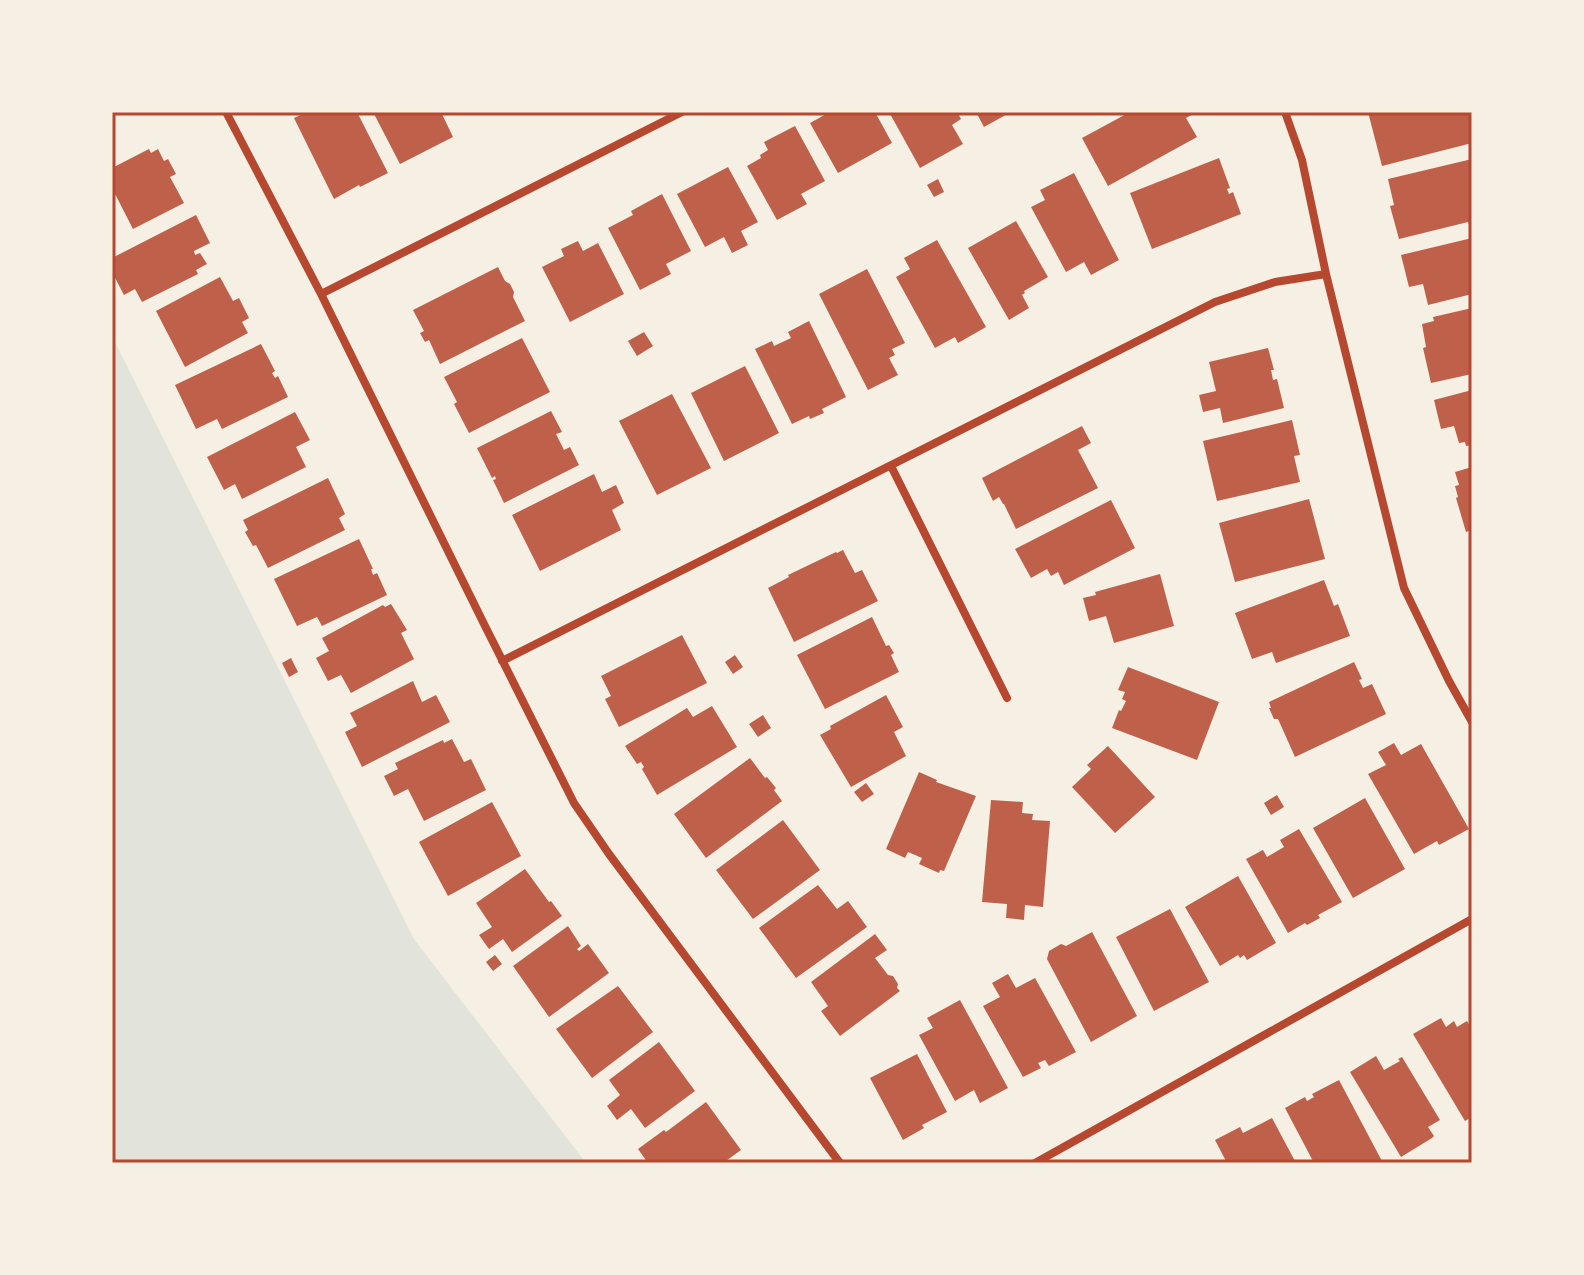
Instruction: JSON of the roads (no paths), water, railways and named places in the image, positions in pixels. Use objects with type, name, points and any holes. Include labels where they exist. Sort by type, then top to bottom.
[{"type":"street","points":[[226,112],[321,294],[574,803],[840,1163]]},
{"type":"street","points":[[321,294],[682,112]]},
{"type":"street","points":[[1285,112],[1302,160],[1326,274],[1404,588],[1472,722]]},
{"type":"street","points":[[502,661],[1215,302],[1275,282],[1326,274]]},
{"type":"street","points":[[891,466],[1007,698]]},
{"type":"street","points":[[1035,1163],[1472,919]]}]
